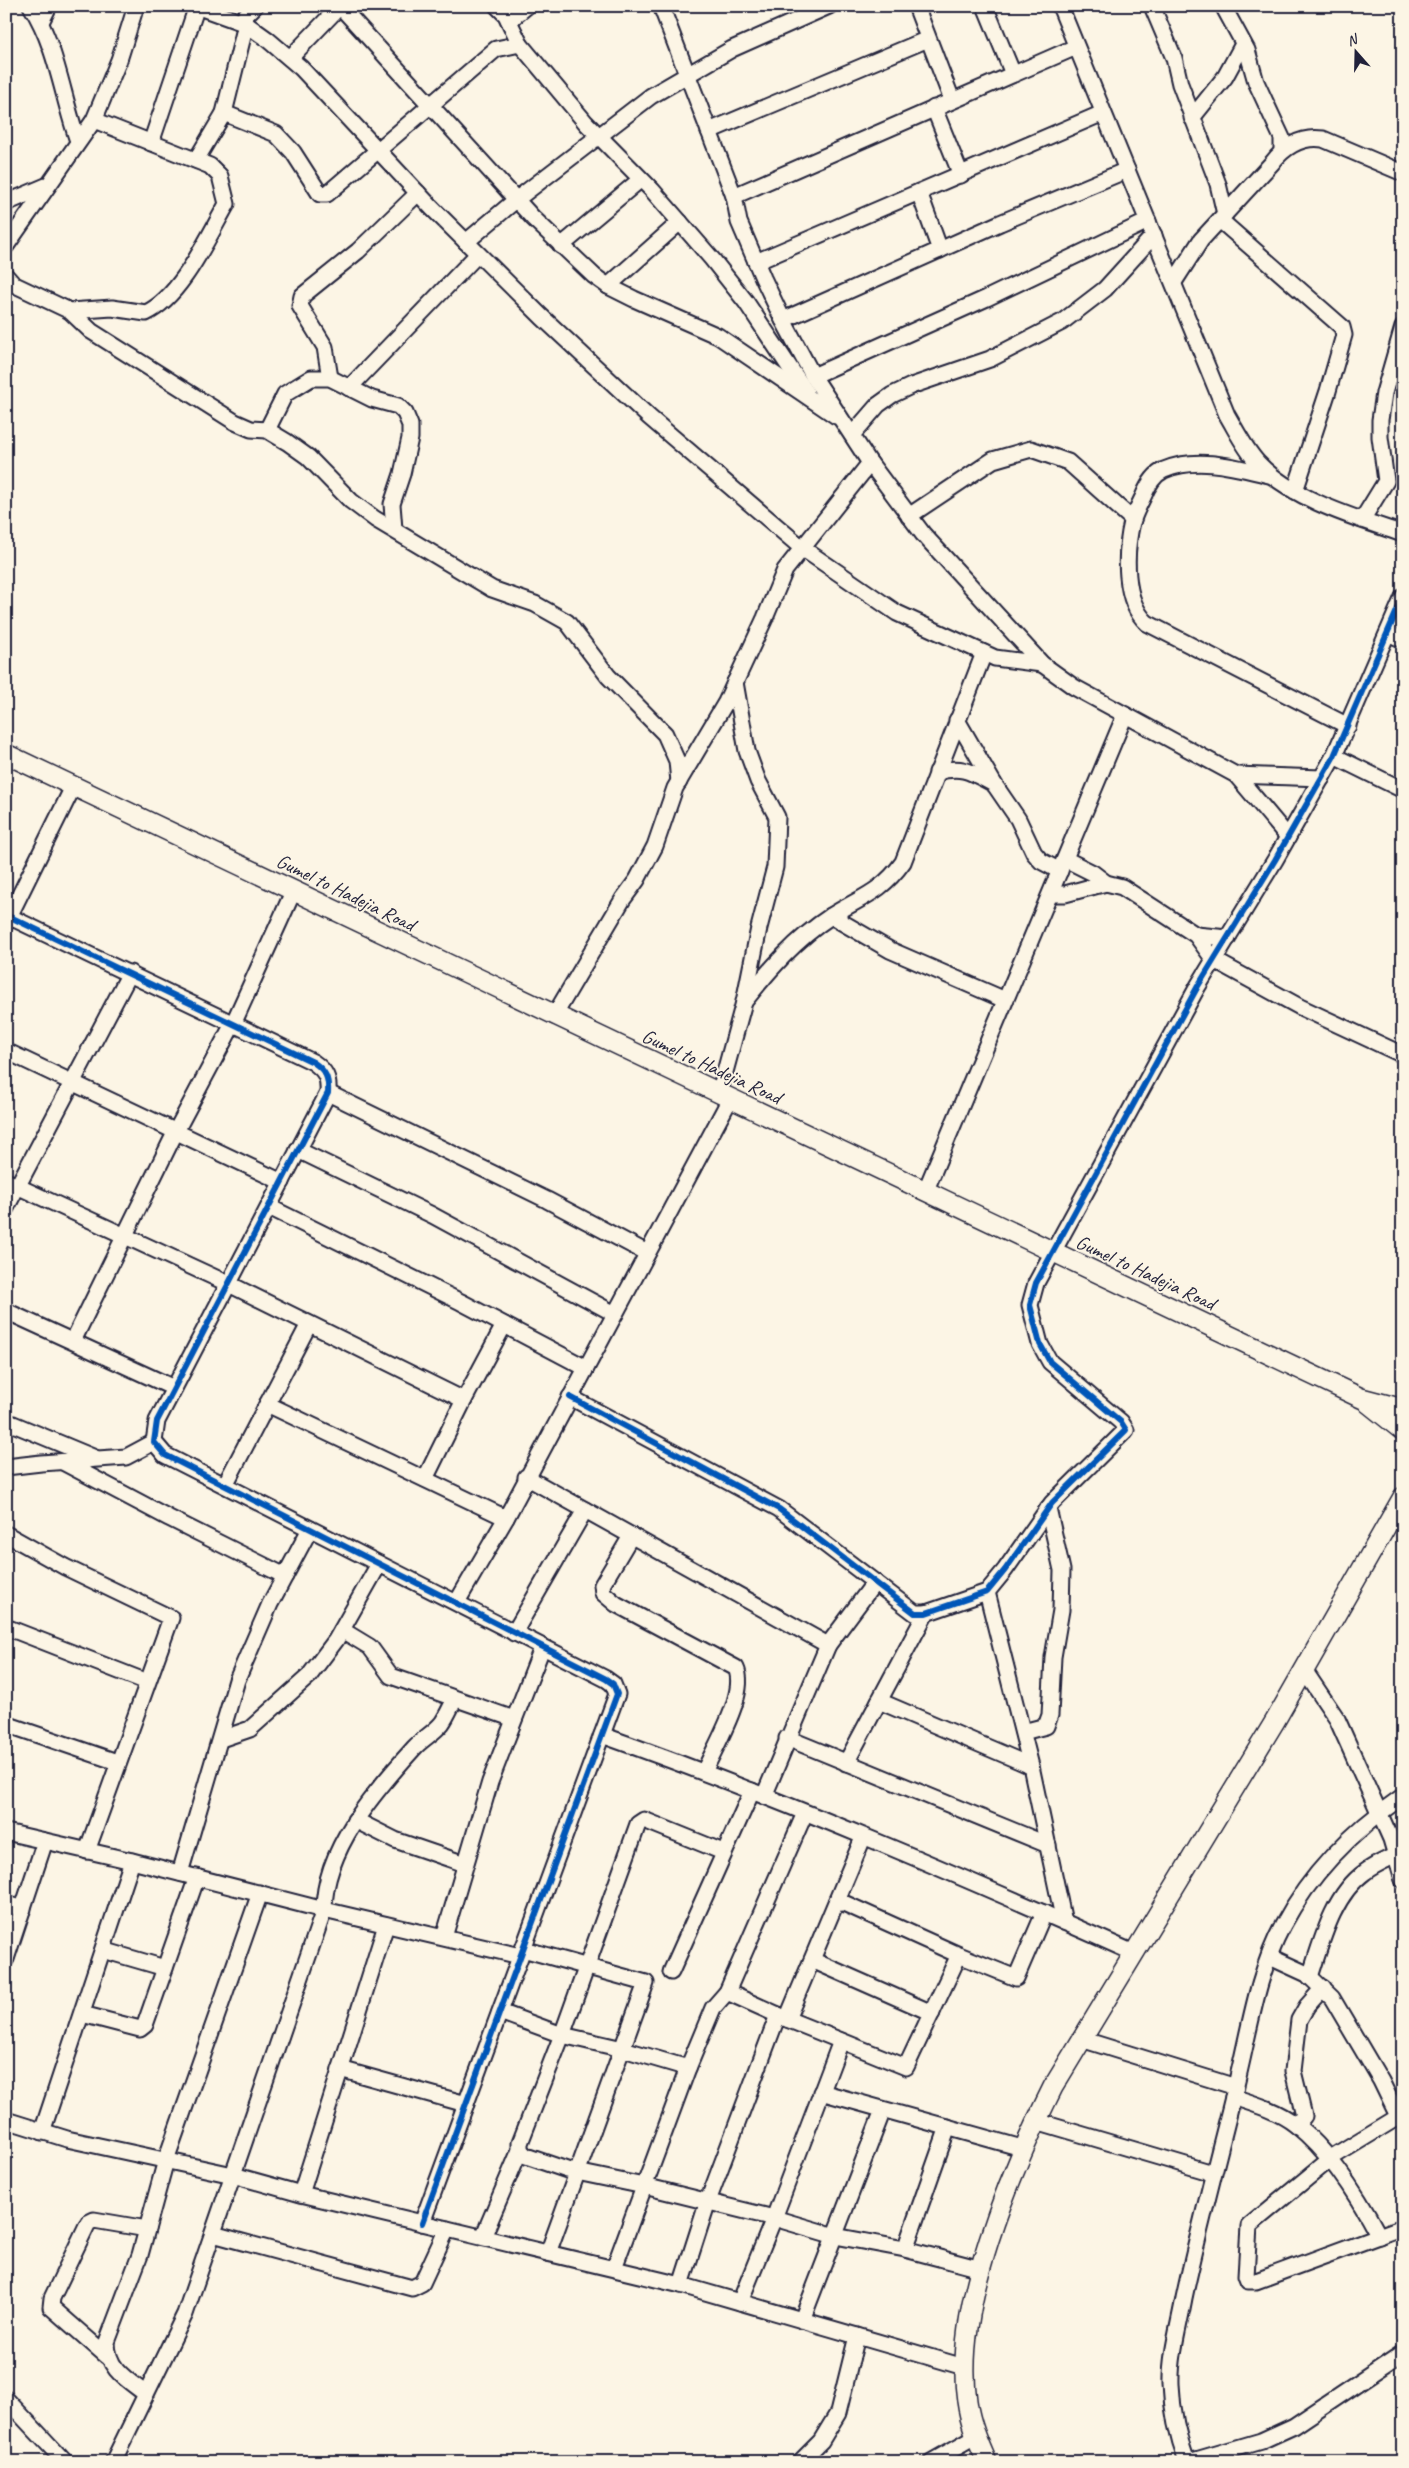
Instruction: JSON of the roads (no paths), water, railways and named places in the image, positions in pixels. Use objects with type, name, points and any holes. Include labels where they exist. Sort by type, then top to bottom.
[{"type":"main road","name":"Gumel to Hadejia Road","points":[[6,754],[724,1097],[1361,1398],[1403,1409]]},
{"type":"main road","points":[[1361,1398],[1403,1431]]},
{"type":"main road","points":[[987,2462],[975,2437],[967,2400],[964,2367],[967,2332],[980,2269],[1022,2148],[1081,2039],[1304,1670],[1403,1497]]},
{"type":"street","points":[[31,6],[41,22],[58,67],[65,103],[78,141]]},
{"type":"street","points":[[41,22],[49,6]]},
{"type":"street","points":[[6,246],[46,186],[94,120],[119,60],[136,6]]},
{"type":"street","points":[[151,143],[197,6],[245,13],[478,254],[649,417],[802,548],[897,613],[995,658],[1042,664]]},
{"type":"street","points":[[290,58],[340,6],[561,246],[608,286],[718,336],[842,419]]},
{"type":"street","points":[[497,6],[510,21],[520,44],[599,136],[680,222],[746,302],[809,398]]},
{"type":"street","points":[[510,21],[527,6]]},
{"type":"street","points":[[466,242],[517,199],[651,96],[732,49],[829,6]]},
{"type":"street","points":[[916,6],[952,100]]},
{"type":"street","points":[[985,6],[1013,74]]},
{"type":"street","points":[[1060,6],[1227,414],[1245,447],[1273,476],[1295,491],[1362,520],[1403,534]]},
{"type":"street","points":[[1152,6],[1174,58],[1180,84],[1218,184],[1222,217],[1342,327],[1344,335],[1331,382],[1295,491]]},
{"type":"street","points":[[1223,6],[1243,44],[1256,82],[1282,138],[1282,150]]},
{"type":"street","points":[[665,8],[687,74],[734,196],[739,222],[783,320],[813,376],[870,463],[909,516],[929,541],[1042,664],[1074,687],[1236,775],[1288,837]]},
{"type":"street","points":[[196,160],[224,113],[245,13]]},
{"type":"street","points":[[709,130],[928,39]]},
{"type":"street","points":[[224,113],[246,120],[276,134],[293,152],[320,194],[327,194],[496,49],[520,44]]},
{"type":"street","points":[[1192,118],[1225,78],[1243,44]]},
{"type":"street","points":[[734,196],[1076,47]]},
{"type":"street","points":[[934,108],[961,175]]},
{"type":"street","points":[[756,262],[1103,113]]},
{"type":"street","points":[[70,311],[112,308],[146,313],[168,297],[187,272],[227,204],[220,176],[210,166],[94,120]]},
{"type":"street","points":[[1174,282],[1201,240],[1282,150],[1296,142],[1312,138],[1323,139],[1403,173]]},
{"type":"street","points":[[783,320],[1127,170]]},
{"type":"street","points":[[561,246],[641,179]]},
{"type":"street","points":[[6,203],[46,186]]},
{"type":"street","points":[[919,192],[940,250]]},
{"type":"street","points":[[330,378],[325,347],[300,306],[302,296],[358,251],[418,194]]},
{"type":"street","points":[[813,376],[987,298],[1148,221]]},
{"type":"street","points":[[608,286],[680,222]]},
{"type":"street","points":[[852,434],[878,405],[892,395],[911,386],[990,359],[1062,322],[1105,289],[1154,235]]},
{"type":"street","points":[[349,388],[478,254]]},
{"type":"street","points":[[9,282],[70,311],[91,331],[236,422],[252,429],[267,430],[308,457],[351,501],[375,519],[492,588],[535,604],[567,622],[608,676],[665,734],[678,761],[679,782]]},
{"type":"street","points":[[1362,520],[1386,481],[1380,437],[1380,420],[1384,392],[1403,328]]},
{"type":"street","points":[[267,430],[285,394],[311,378],[330,378],[372,399],[398,406],[405,413],[410,426],[410,438],[402,474],[392,504],[394,529]]},
{"type":"street","points":[[909,516],[993,460],[1031,449],[1068,462],[1133,520]]},
{"type":"street","points":[[554,1016],[623,899],[637,880],[655,846],[679,782],[736,682],[785,570],[870,463]]},
{"type":"street","points":[[1273,476],[1232,466],[1202,463],[1163,470],[1155,476],[1147,488],[1133,520],[1128,550],[1129,577],[1138,614],[1147,623],[1348,726]]},
{"type":"street","points":[[570,1397],[779,1509],[915,1612],[926,1613],[987,1592],[1005,1570],[1048,1508],[1126,1430],[1121,1422],[1050,1362],[1040,1344],[1030,1305],[1036,1283],[1214,960],[1334,756],[1403,597]]},
{"type":"street","points":[[1388,633],[1403,640]]},
{"type":"street","points":[[744,1002],[772,966],[796,944],[831,916],[866,898],[891,878],[903,862],[984,653]]},
{"type":"street","points":[[457,1602],[506,1518],[526,1477],[615,1314],[724,1097],[759,928],[775,867],[776,817],[758,781],[747,751],[736,682]]},
{"type":"street","points":[[925,1192],[1125,715]]},
{"type":"street","points":[[957,720],[994,784],[1018,819],[1037,857],[1041,861],[1093,872],[1106,883],[1122,887],[1196,935],[1214,960],[1300,1007],[1403,1055]]},
{"type":"street","points":[[1334,756],[1403,790]]},
{"type":"street","points":[[937,772],[954,768],[964,770],[994,784]]},
{"type":"street","points":[[1236,775],[1322,778]]},
{"type":"street","points":[[73,787],[8,918],[234,1022],[313,1062],[325,1071],[329,1082],[328,1093],[157,1421],[154,1442],[165,1455],[606,1679],[616,1689],[617,1694],[422,2223]]},
{"type":"street","points":[[1051,894],[1065,894],[1106,883]]},
{"type":"street","points":[[73,1341],[176,1131],[234,1022],[293,892]]},
{"type":"street","points":[[831,916],[890,950],[1005,1000]]},
{"type":"street","points":[[1196,935],[1228,938]]},
{"type":"street","points":[[6,1208],[12,1184],[72,1082],[130,973]]},
{"type":"street","points":[[6,1051],[282,1182]]},
{"type":"street","points":[[328,1093],[547,1200],[647,1253]]},
{"type":"street","points":[[298,1150],[432,1214],[615,1314]]},
{"type":"street","points":[[12,1184],[228,1284],[464,1400]]},
{"type":"street","points":[[269,1207],[586,1368]]},
{"type":"street","points":[[6,1310],[174,1388]]},
{"type":"street","points":[[225,1485],[308,1324]]},
{"type":"street","points":[[425,1479],[504,1325]]},
{"type":"street","points":[[267,1404],[506,1518]]},
{"type":"street","points":[[6,1421],[98,1460]]},
{"type":"street","points":[[6,1467],[126,1457],[154,1442]]},
{"type":"street","points":[[63,1462],[285,1576]]},
{"type":"street","points":[[526,1477],[828,1645]]},
{"type":"street","points":[[1023,1732],[1046,1726],[1050,1715],[1053,1657],[1061,1610],[1062,1570],[1048,1508]]},
{"type":"street","points":[[514,1633],[585,1510]]},
{"type":"street","points":[[180,1873],[221,1740],[237,1680],[285,1576],[310,1530]]},
{"type":"street","points":[[6,1534],[65,1567],[171,1618],[117,1762],[87,1851]]},
{"type":"street","points":[[631,1536],[602,1585],[604,1594],[616,1604],[736,1668],[740,1676],[738,1694],[704,1772]]},
{"type":"street","points":[[221,1740],[250,1729],[309,1676],[342,1630],[379,1564]]},
{"type":"street","points":[[671,1972],[723,1852],[758,1794],[787,1738],[828,1645],[875,1582]]},
{"type":"street","points":[[987,1592],[1031,1766],[1064,1922]]},
{"type":"street","points":[[846,1762],[926,1613]]},
{"type":"street","points":[[6,1627],[147,1682]]},
{"type":"street","points":[[342,1630],[370,1647],[391,1676],[514,1719]]},
{"type":"street","points":[[444,1937],[490,1782],[542,1648]]},
{"type":"street","points":[[1304,1670],[1337,1719],[1380,1812],[1396,1854],[1403,1880]]},
{"type":"street","points":[[113,2462],[185,2314],[324,1910],[324,1890],[344,1840],[355,1820],[414,1748],[442,1723],[455,1699]]},
{"type":"street","points":[[879,1701],[1031,1766]]},
{"type":"street","points":[[6,1724],[117,1762]]},
{"type":"street","points":[[602,1734],[704,1772],[805,1813],[1044,1913],[1134,1953]]},
{"type":"street","points":[[787,1738],[1048,1846]]},
{"type":"street","points":[[1403,1796],[1380,1812],[1332,1855],[1304,1891],[1282,1927],[1270,1957],[1249,2024],[1193,2256],[1172,2366],[1171,2383],[1176,2416],[1188,2462],[1261,2441],[1294,2426],[1403,2353]]},
{"type":"street","points":[[614,2268],[688,2068],[714,2008],[726,1992],[805,1813]]},
{"type":"street","points":[[355,1820],[395,1840],[465,1864]]},
{"type":"street","points":[[483,2237],[520,2150],[520,2143],[562,2035],[638,1824],[644,1820],[723,1852]]},
{"type":"street","points":[[6,1832],[132,1861],[324,1910],[444,1937],[587,1965],[646,1983],[579,2172],[548,2253]]},
{"type":"street","points":[[682,2285],[708,2201],[782,2017],[812,1960],[863,1838]]},
{"type":"street","points":[[6,1959],[45,1841]]},
{"type":"street","points":[[1310,1977],[1322,1940],[1342,1897],[1366,1871],[1396,1854]]},
{"type":"street","points":[[42,2132],[132,1861]]},
{"type":"street","points":[[82,2014],[140,2029],[145,2025],[197,1877]]},
{"type":"street","points":[[107,2356],[107,2342],[140,2255],[166,2160],[260,1893]]},
{"type":"street","points":[[837,1900],[959,1955],[1016,1978],[1044,1913]]},
{"type":"street","points":[[6,1904],[23,1909]]},
{"type":"street","points":[[302,2194],[386,1924]]},
{"type":"street","points":[[103,1950],[165,1968]]},
{"type":"street","points":[[726,1992],[782,2017],[906,2067],[959,1955]]},
{"type":"street","points":[[1270,1957],[1310,1977],[1332,1998],[1400,2115],[1363,2136],[1329,2160],[1249,2226],[1246,2276],[1248,2281],[1256,2281],[1320,2259],[1403,2227]]},
{"type":"street","points":[[812,1960],[932,2013]]},
{"type":"street","points":[[1296,2125],[1304,2116],[1294,2071],[1299,2020],[1307,2006],[1323,1988]]},
{"type":"street","points":[[500,2012],[562,2035],[623,2048],[688,2068]]},
{"type":"street","points":[[1081,2039],[1234,2092],[1296,2125],[1329,2160],[1361,2201],[1379,2236]]},
{"type":"street","points":[[740,2302],[841,2041]]},
{"type":"street","points":[[340,2070],[466,2104]]},
{"type":"street","points":[[821,2092],[1022,2148]]},
{"type":"street","points":[[802,2320],[883,2110]]},
{"type":"street","points":[[6,2120],[42,2132],[233,2175],[302,2194],[682,2285],[964,2367]]},
{"type":"street","points":[[1036,2121],[1213,2173]]},
{"type":"street","points":[[905,2249],[948,2127]]},
{"type":"street","points":[[520,2150],[526,2156],[579,2172],[708,2201],[835,2236],[905,2249],[980,2269]]},
{"type":"street","points":[[146,2394],[118,2372],[107,2356],[51,2307],[52,2298],[88,2224],[94,2220],[147,2230]]},
{"type":"street","points":[[213,2234],[412,2288],[422,2283],[446,2228]]},
{"type":"street","points":[[800,2462],[821,2441],[838,2413],[857,2336]]},
{"type":"street","points":[[6,2399],[65,2462]]},
{"type":"street","points":[[931,2462],[975,2437]]}]
